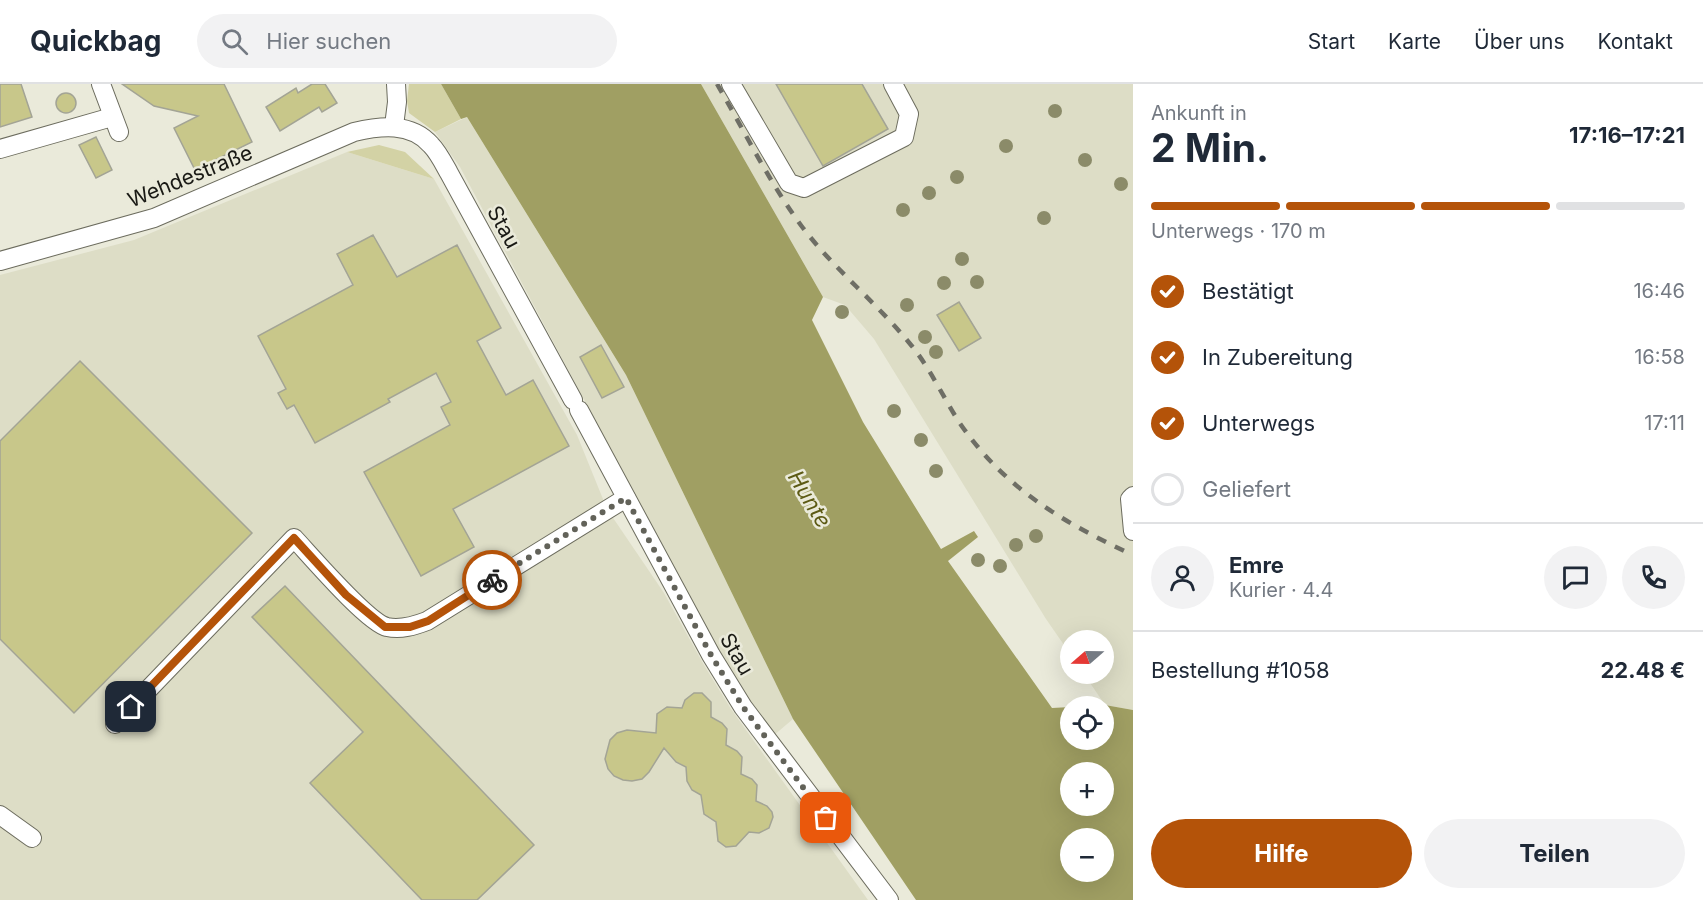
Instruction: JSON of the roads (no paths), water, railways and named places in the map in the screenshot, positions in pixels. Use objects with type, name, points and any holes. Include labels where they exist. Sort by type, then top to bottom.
[{"type":"street","points":[[0,149],[115,125],[101,84]]},
{"type":"street","points":[[394,126],[397,102],[396,84]]},
{"type":"street","points":[[731,84],[789,183],[804,188],[904,136],[909,114],[893,84]]},
{"type":"street","name":"Wehdestraße","points":[[0,261],[145,221],[354,132],[378,126],[394,126]]},
{"type":"street","name":"Stau","points":[[394,126],[430,143],[449,173],[711,655],[743,707],[889,900]]},
{"type":"street","points":[[1133,496],[1130,499],[1133,531]]},
{"type":"street","points":[[115,724],[294,538],[346,595],[385,627],[410,627],[428,621],[626,498]]},
{"type":"street","points":[[0,815],[32,838]]},
{"type":"water","name":"Hunte","points":[[441,84],[701,84],[823,297],[812,320],[863,422],[941,549],[974,531],[978,537],[948,561],[1052,708],[1060,708],[1060,750],[1114,750],[1114,707],[1133,710],[1133,900],[916,900],[793,719],[626,375],[467,117],[461,119]]},
{"type":"railway","points":[[717,84],[769,176],[803,228],[911,345],[976,445],[995,466],[1036,501],[1082,530],[1133,555]]}]
